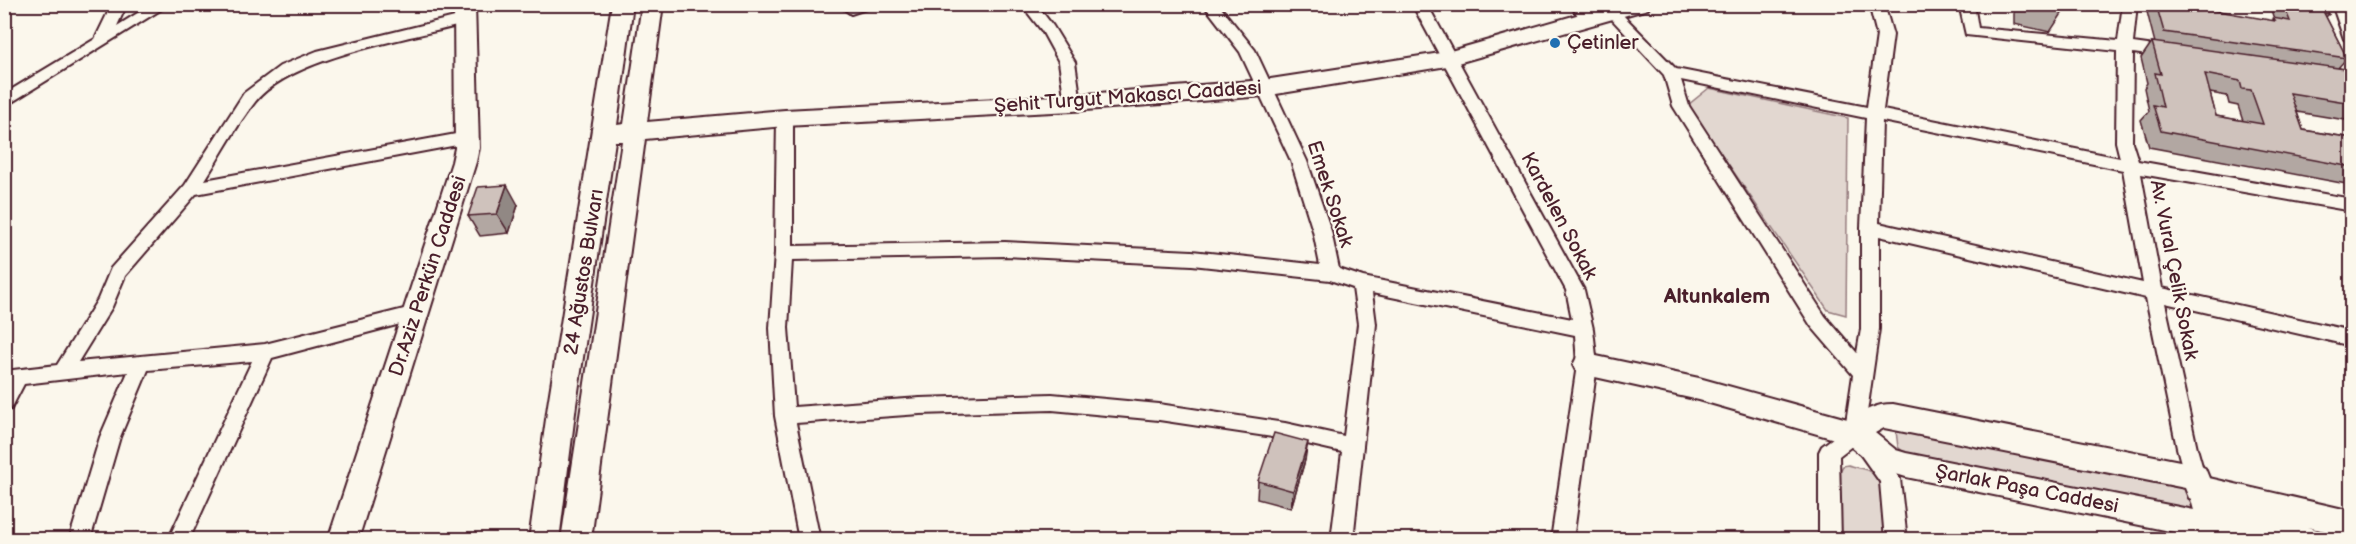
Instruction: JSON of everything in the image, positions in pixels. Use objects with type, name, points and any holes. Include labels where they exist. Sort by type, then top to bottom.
[{"type":"street","points":[[100,44],[120,4]]},
{"type":"street","points":[[4,102],[163,4]]},
{"type":"street","name":"24 Ağustos Bulvarı","points":[[544,540],[577,307],[607,134],[623,4]]},
{"type":"street","name":"24 Ağustos Bulvarı","points":[[576,540],[653,4]]},
{"type":"street","points":[[850,9],[867,4]]},
{"type":"street","points":[[1028,4],[1048,29],[1067,62],[1073,103]]},
{"type":"street","name":"Emek Sokak","points":[[1210,4],[1246,50],[1299,161],[1322,231],[1330,273],[1362,284],[1584,329]]},
{"type":"street","name":"Kardelen Sokak","points":[[1419,4],[1575,290],[1584,329],[1587,365],[1562,540]]},
{"type":"street","name":"Şehit Turgut Makascı Caddesi","points":[[607,134],[785,118],[1073,103],[1264,88],[1447,58],[1582,12],[1613,13],[1641,4]]},
{"type":"street","points":[[1830,540],[1829,452],[1854,433],[1870,329],[1870,227],[1874,115],[1885,35],[1876,4]]},
{"type":"street","points":[[1966,4],[1971,33],[2126,47],[2182,55]]},
{"type":"street","name":"Av. Vural Çelik Sokak","points":[[2130,4],[2126,47],[2124,142],[2131,166],[2153,292],[2204,510]]},
{"type":"street","points":[[2338,4],[2352,39]]},
{"type":"street","points":[[63,371],[106,302],[117,273],[191,189],[250,97],[286,69],[322,55],[464,12]]},
{"type":"street","name":"Dr.Aziz Perkün Caddesi","points":[[343,540],[464,162],[467,138],[464,12]]},
{"type":"street","points":[[1613,13],[1671,73],[1681,106],[1768,243],[1818,321],[1863,373]]},
{"type":"street","points":[[1671,73],[2131,166],[2352,205]]},
{"type":"street","points":[[785,118],[784,253],[779,328],[785,416],[810,540]]},
{"type":"street","points":[[191,189],[467,138]]},
{"type":"street","points":[[1870,227],[2352,339]]},
{"type":"street","points":[[784,253],[1005,249],[1192,258],[1330,273]]},
{"type":"street","points":[[1342,540],[1366,324],[1362,284]]},
{"type":"street","points":[[4,404],[11,378],[265,352],[416,313]]},
{"type":"street","points":[[178,540],[265,352]]},
{"type":"street","points":[[78,540],[110,437],[142,363]]},
{"type":"street","name":"Şarlak Paşa Caddesi","points":[[1587,365],[1700,389],[1854,433],[1887,459],[1906,465],[2204,510],[2352,524]]},
{"type":"street","points":[[785,416],[920,406],[1052,402],[1159,412],[1285,431],[1353,446]]},
{"type":"street","name":"Şarlak Paşa Caddesi","points":[[1854,433],[1879,416],[1893,416],[2306,540]]},
{"type":"street","points":[[1854,433],[1890,478],[1896,540]]},
{"type":"shaded area","points":[[1709,88],[1848,118],[1846,315],[1828,310],[1688,105]]},
{"type":"shaded area","points":[[1900,427],[2183,486],[2192,504],[2191,511],[1909,457],[1898,447],[1896,431]]},
{"type":"shaded area","points":[[1848,465],[1867,470],[1881,478],[1887,539],[1840,539],[1838,475],[1843,466]]},
{"type":"building","points":[[2028,4],[2062,4],[2063,12]]},
{"type":"building","points":[[2156,4],[2211,4],[2213,10],[2275,21],[2273,18],[2290,21],[2283,4],[2325,4],[2329,14],[2324,13],[2347,58],[2164,32]]},
{"type":"building","points":[[2152,42],[2352,70],[2352,103],[2290,93],[2303,130],[2352,138],[2352,167],[2161,131],[2153,105],[2163,107],[2155,73],[2161,74]],"holes":[[[2205,74],[2240,81],[2242,89],[2251,90],[2263,124],[2216,116]]]},
{"type":"building","points":[[507,185],[497,214],[468,216],[478,187]]},
{"type":"building","points":[[1274,433],[1308,442],[1293,491],[1258,481]]},
{"type":"place","name":"Çetinler","points":[[1555,43]]},
{"type":"district","name":"Altunkalem","points":[[1717,296]]}]
